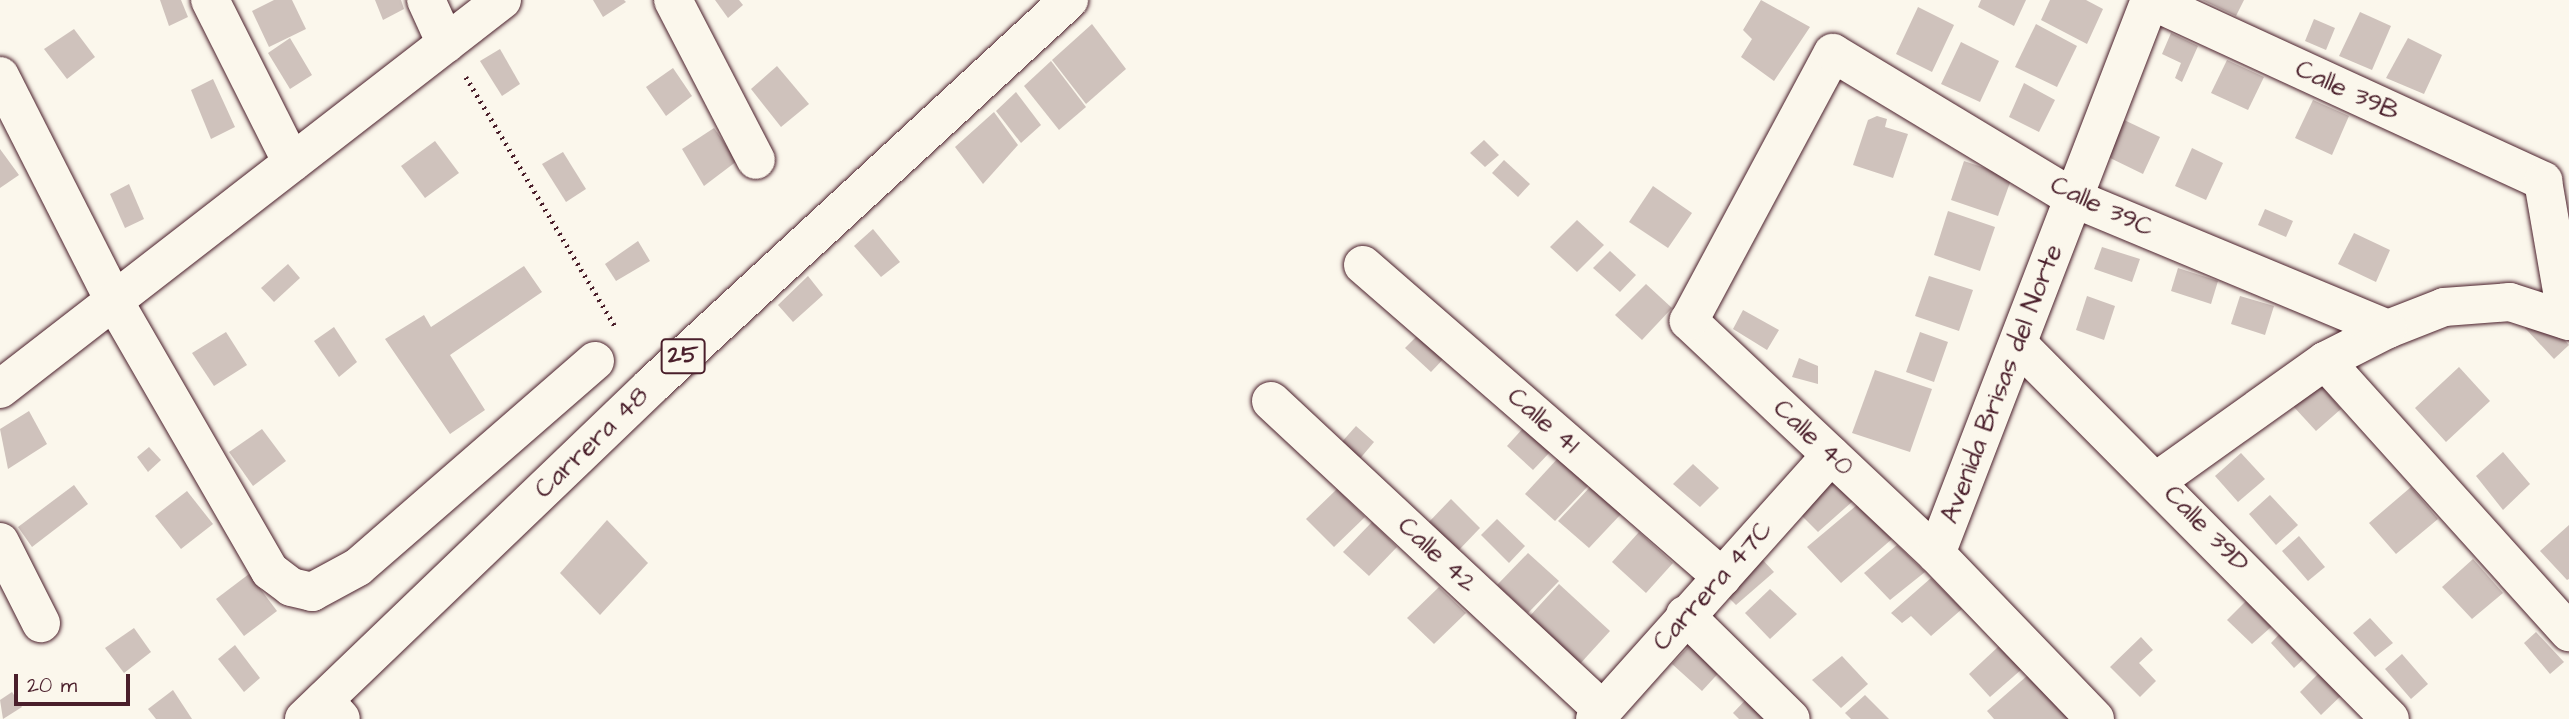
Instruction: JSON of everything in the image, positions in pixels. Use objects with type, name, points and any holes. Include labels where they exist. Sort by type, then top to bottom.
[{"type":"street","points":[[210,0],[292,163]]},
{"type":"street","points":[[426,0],[446,44]]},
{"type":"street","points":[[0,389],[502,0]]},
{"type":"street","points":[[673,0],[757,160]]},
{"type":"street","name":"Carrera 48","points":[[323,713],[651,386],[1069,0]]},
{"type":"street","name":"Calle 39B","points":[[2150,0],[2543,181],[2568,321]]},
{"type":"street","name":"Avenida Brisas del Norte","points":[[2095,719],[1936,554],[2150,0]]},
{"type":"street","name":"Calle 39C","points":[[1689,321],[1833,53],[2073,198],[2388,329]]},
{"type":"street","points":[[0,76],[114,301],[270,571],[312,592],[358,567],[595,360]]},
{"type":"street","name":"Calle 41","points":[[1363,265],[1722,577]]},
{"type":"street","points":[[2158,480],[2325,361],[2388,329],[2444,307],[2510,302],[2568,321]]},
{"type":"street","name":"Calle 40","points":[[1689,321],[1936,554]]},
{"type":"street","name":"Calle 39D","points":[[2018,344],[2158,480],[2390,719]]},
{"type":"street","points":[[2325,361],[2569,632]]},
{"type":"street","name":"Calle 42","points":[[1271,401],[1599,715]]},
{"type":"street","name":"Carrera 47C","points":[[1599,715],[1685,615],[1831,455]]},
{"type":"street","points":[[0,542],[41,623]]},
{"type":"street","points":[[1685,615],[1791,719]]},
{"type":"path","points":[[446,44],[651,386]]},
{"type":"building","points":[[160,0],[181,0],[188,17],[169,26]]},
{"type":"building","points":[[274,0],[292,0],[306,29],[269,47],[252,11]]},
{"type":"building","points":[[375,0],[401,0],[404,9],[383,20]]},
{"type":"building","points":[[593,0],[624,0],[626,2],[603,17]]},
{"type":"building","points":[[715,0],[739,0],[743,5],[728,18]]},
{"type":"building","points":[[1761,0],[1810,27],[1774,81],[1741,57],[1752,39],[1743,30]]},
{"type":"building","points":[[1981,0],[2026,0],[2014,26],[1978,7]]},
{"type":"building","points":[[2050,0],[2086,0],[2103,9],[2087,44],[2041,20]]},
{"type":"building","points":[[2202,0],[2244,0],[2236,16]]},
{"type":"building","points":[[1918,7],[1954,25],[1932,72],[1896,54]]},
{"type":"building","points":[[2360,12],[2391,26],[2372,70],[2339,56]]},
{"type":"building","points":[[2314,19],[2335,28],[2326,50],[2305,41]]},
{"type":"building","points":[[1092,24],[1126,69],[1086,104],[1052,60]]},
{"type":"building","points":[[2036,24],[2077,46],[2057,87],[2015,67]]},
{"type":"building","points":[[74,29],[95,57],[67,79],[44,49]]},
{"type":"building","points":[[2171,33],[2198,46],[2182,82],[2175,78],[2181,63],[2162,54]]},
{"type":"building","points":[[290,38],[312,75],[290,89],[268,53]]},
{"type":"building","points":[[2408,38],[2442,55],[2424,94],[2386,78]]},
{"type":"building","points":[[1961,42],[1999,61],[1980,102],[1941,84]]},
{"type":"building","points":[[500,49],[520,84],[502,96],[480,61]]},
{"type":"building","points":[[2227,60],[2264,77],[2248,110],[2211,93]]},
{"type":"building","points":[[1051,61],[1086,107],[1059,130],[1024,86]]},
{"type":"building","points":[[777,66],[809,104],[781,127],[751,89]]},
{"type":"building","points":[[673,68],[692,96],[666,116],[646,87]]},
{"type":"building","points":[[213,79],[235,127],[211,139],[191,90]]},
{"type":"building","points":[[2024,83],[2055,100],[2039,132],[2009,117]]},
{"type":"building","points":[[1016,92],[1041,125],[1021,143],[996,111]]},
{"type":"building","points":[[2313,100],[2349,116],[2332,155],[2295,138]]},
{"type":"building","points":[[994,112],[1018,145],[983,184],[955,147]]},
{"type":"building","points":[[1877,116],[1887,119],[1885,127],[1908,134],[1893,178],[1853,165],[1868,120]]},
{"type":"building","points":[[2122,119],[2160,137],[2143,174],[2106,156]]},
{"type":"building","points":[[714,128],[737,161],[704,186],[682,149]]},
{"type":"building","points":[[1484,140],[1499,155],[1485,167],[1470,153]]},
{"type":"building","points":[[435,141],[459,173],[425,198],[401,166]]},
{"type":"building","points":[[2192,148],[2223,163],[2206,200],[2175,186]]},
{"type":"building","points":[[0,149],[19,175],[0,188]]},
{"type":"building","points":[[563,152],[586,189],[566,202],[542,164]]},
{"type":"building","points":[[1504,160],[1530,184],[1518,197],[1492,173]]},
{"type":"building","points":[[1964,161],[2012,177],[1998,216],[1951,200]]},
{"type":"building","points":[[129,184],[144,219],[125,228],[110,194]]},
{"type":"building","points":[[1653,186],[1692,213],[1668,248],[1629,222]]},
{"type":"building","points":[[2265,209],[2293,221],[2286,237],[2258,225]]},
{"type":"building","points":[[1948,211],[1995,227],[1980,271],[1934,255]]},
{"type":"building","points":[[1577,220],[1604,245],[1577,272],[1550,247]]},
{"type":"building","points":[[873,229],[900,262],[881,277],[854,246]]},
{"type":"building","points":[[2354,233],[2390,250],[2376,282],[2338,264]]},
{"type":"building","points":[[638,241],[650,261],[616,281],[605,264]]},
{"type":"building","points":[[2102,247],[2140,259],[2132,282],[2094,269]]},
{"type":"building","points":[[1610,251],[1636,275],[1620,292],[1593,268]]},
{"type":"building","points":[[288,264],[300,278],[274,302],[261,288]]},
{"type":"building","points":[[524,266],[542,292],[450,355],[485,410],[450,434],[385,339],[424,315],[431,327]]},
{"type":"building","points":[[2178,268],[2218,281],[2211,304],[2171,291]]},
{"type":"building","points":[[808,276],[823,295],[793,322],[778,305]]},
{"type":"building","points":[[1929,276],[1973,290],[1959,331],[1915,316]]},
{"type":"building","points":[[1646,284],[1672,308],[1642,340],[1615,315]]},
{"type":"building","points":[[2087,296],[2115,306],[2104,340],[2076,330]]},
{"type":"building","points":[[2240,296],[2274,306],[2265,335],[2231,324]]},
{"type":"building","points":[[1743,310],[1779,330],[1767,350],[1733,329]]},
{"type":"building","points":[[2541,314],[2569,345],[2554,359],[2525,328]]},
{"type":"building","points":[[334,327],[357,362],[339,377],[314,341]]},
{"type":"building","points":[[1422,331],[1448,354],[1431,372],[1405,348]]},
{"type":"building","points":[[226,332],[247,365],[214,386],[192,353]]},
{"type":"building","points":[[1920,332],[1948,342],[1934,382],[1906,372]]},
{"type":"building","points":[[1799,358],[1818,366],[1818,384],[1792,377]]},
{"type":"building","points":[[2459,367],[2490,401],[2446,442],[2415,408]]},
{"type":"building","points":[[1875,370],[1932,389],[1910,452],[1852,433]]},
{"type":"building","points":[[2319,383],[2341,409],[2316,431],[2293,406]]},
{"type":"building","points":[[29,411],[47,444],[8,469],[0,429]]},
{"type":"building","points":[[1356,426],[1374,442],[1358,461],[1340,444]]},
{"type":"building","points":[[1525,426],[1551,451],[1533,470],[1507,446]]},
{"type":"building","points":[[262,429],[286,461],[253,486],[229,452]]},
{"type":"building","points":[[149,447],[161,460],[148,472],[137,457]]},
{"type":"building","points":[[2503,452],[2530,484],[2503,510],[2476,476]]},
{"type":"building","points":[[2241,453],[2265,479],[2238,502],[2215,476]]},
{"type":"building","points":[[1559,457],[1589,485],[1555,521],[1525,494]]},
{"type":"building","points":[[1693,464],[1719,488],[1700,507],[1673,484]]},
{"type":"building","points":[[1825,473],[1853,501],[1818,532],[1790,504]]},
{"type":"building","points":[[74,485],[88,504],[32,547],[18,527]]},
{"type":"building","points":[[1591,486],[1621,514],[1589,548],[1558,521]]},
{"type":"building","points":[[2411,487],[2438,519],[2396,554],[2369,523]]},
{"type":"building","points":[[1337,489],[1365,517],[1334,547],[1306,519]]},
{"type":"building","points":[[187,491],[213,524],[181,549],[155,516]]},
{"type":"building","points":[[2270,495],[2298,525],[2276,545],[2249,514]]},
{"type":"building","points":[[1451,499],[1480,528],[1457,552],[1427,524]]},
{"type":"building","points":[[1857,505],[1892,539],[1841,583],[1807,547]]},
{"type":"building","points":[[1497,519],[1525,546],[1509,563],[1481,535]]},
{"type":"building","points":[[607,520],[648,563],[600,615],[560,573]]},
{"type":"building","points":[[1372,522],[1397,547],[1369,576],[1343,552]]},
{"type":"building","points":[[2569,525],[2569,579],[2567,580],[2540,551]]},
{"type":"building","points":[[1639,532],[1673,563],[1646,593],[1612,562]]},
{"type":"building","points":[[2299,536],[2325,567],[2308,581],[2282,551]]},
{"type":"building","points":[[1897,545],[1925,572],[1890,600],[1864,573]]},
{"type":"building","points":[[1528,553],[1559,581],[1528,613],[1497,585]]},
{"type":"building","points":[[1761,558],[1774,572],[1736,605],[1724,593]]},
{"type":"building","points":[[2473,559],[2503,593],[2472,619],[2442,587]]},
{"type":"building","points":[[249,574],[277,611],[244,636],[216,599]]},
{"type":"building","points":[[1931,578],[1962,609],[1931,636],[1911,616],[1902,623],[1891,613]]},
{"type":"building","points":[[1559,584],[1610,631],[1579,665],[1528,618]]},
{"type":"building","points":[[1439,587],[1466,613],[1434,644],[1407,618]]},
{"type":"building","points":[[1770,589],[1797,614],[1770,639],[1745,613]]},
{"type":"building","points":[[2254,593],[2279,620],[2252,644],[2227,620]]},
{"type":"building","points":[[2370,618],[2393,643],[2375,657],[2353,633]]},
{"type":"building","points":[[2286,627],[2311,652],[2294,668],[2271,643]]},
{"type":"building","points":[[134,628],[151,652],[124,673],[105,648]]},
{"type":"building","points":[[2536,632],[2564,662],[2550,674],[2524,643]]},
{"type":"building","points":[[2141,637],[2153,650],[2139,663],[2156,681],[2140,697],[2110,667]]},
{"type":"building","points":[[1696,639],[1725,666],[1702,691],[1672,664]]},
{"type":"building","points":[[235,645],[260,678],[244,692],[218,659]]},
{"type":"building","points":[[1999,646],[2022,669],[1990,697],[1969,674]]},
{"type":"building","points":[[2402,654],[2428,684],[2411,699],[2385,669]]},
{"type":"building","points":[[1842,656],[1868,684],[1841,708],[1812,680]]},
{"type":"building","points":[[2325,667],[2347,690],[2321,715],[2300,692]]},
{"type":"building","points":[[2028,675],[2072,719],[1994,719],[1987,711]]},
{"type":"building","points":[[173,690],[192,719],[156,719],[148,709]]},
{"type":"building","points":[[12,692],[22,707],[3,719],[0,700]]},
{"type":"building","points":[[1753,692],[1777,719],[1739,719],[1733,713]]},
{"type":"building","points":[[1865,695],[1889,719],[1851,719],[1845,713]]}]
